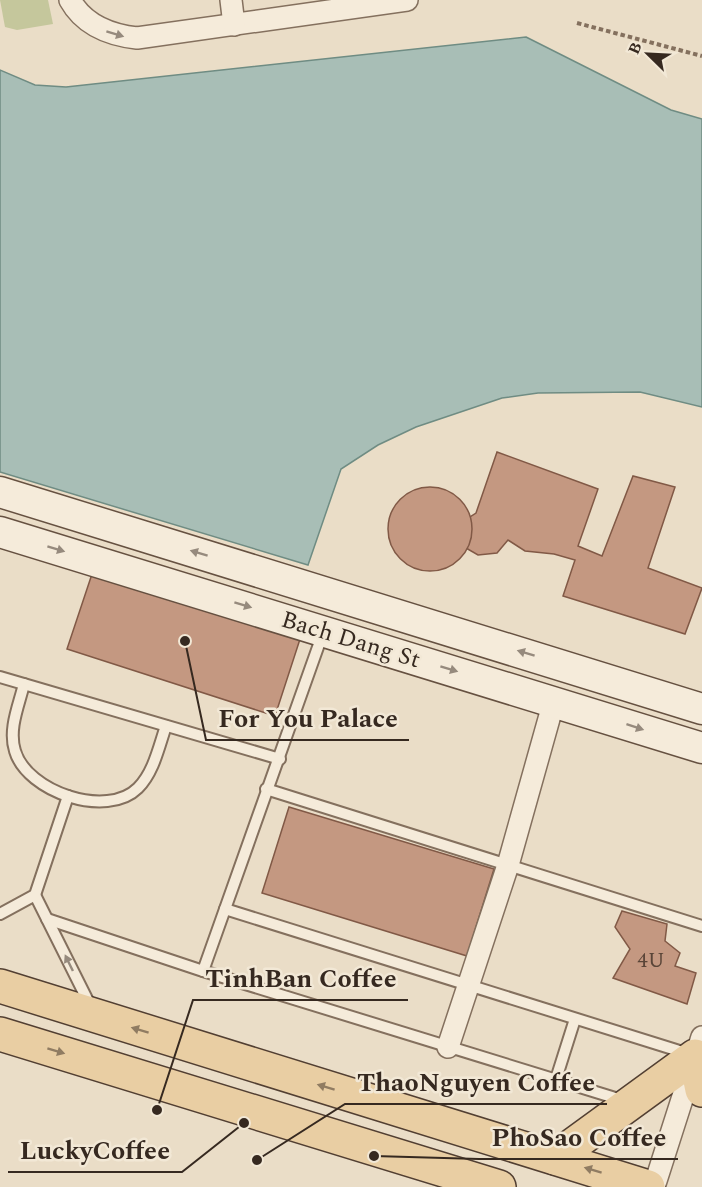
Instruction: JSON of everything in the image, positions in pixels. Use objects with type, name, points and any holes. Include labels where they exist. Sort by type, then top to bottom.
[{"type":"main road","name":"Bach Dang St","points":[[0,492],[702,709]]},
{"type":"main road","name":"Bach Dang St","points":[[0,532],[702,748]]},
{"type":"main road","points":[[324,630],[334,594]]},
{"type":"main road","points":[[554,701],[565,665]]},
{"type":"main road","points":[[0,986],[648,1187]]},
{"type":"main road","points":[[0,1034],[499,1187]]},
{"type":"main road","points":[[555,1158],[633,1103],[700,1050]]},
{"type":"main road","points":[[700,1050],[702,1090]]},
{"type":"street","points":[[70,0],[76,10],[94,25],[114,35],[155,38],[407,0]]},
{"type":"street","points":[[231,0],[234,25]]},
{"type":"street","points":[[448,1047],[508,865],[554,701]]},
{"type":"street","points":[[654,1187],[700,1050]]},
{"type":"lane","points":[[203,971],[324,630]]},
{"type":"lane","points":[[0,677],[280,759]]},
{"type":"lane","points":[[24,684],[13,729],[15,750],[22,767],[35,780],[68,796],[105,801],[123,798],[138,789],[150,772],[166,726]]},
{"type":"lane","points":[[266,789],[702,926]]},
{"type":"lane","points":[[0,914],[35,895],[68,796]]},
{"type":"lane","points":[[35,895],[95,1016]]},
{"type":"lane","points":[[0,903],[13,907]]},
{"type":"lane","points":[[225,909],[575,1019],[700,1050]]},
{"type":"lane","points":[[47,919],[203,971],[633,1103]]},
{"type":"lane","points":[[556,1079],[575,1019]]},
{"type":"path","points":[[577,23],[702,56]]},
{"type":"green space","points":[[0,0],[48,0],[53,24],[17,30],[5,27]]},
{"type":"water","points":[[526,37],[671,110],[702,119],[702,407],[640,392],[538,393],[502,398],[416,427],[378,445],[341,469],[308,565],[0,472],[0,70],[35,85],[66,87]]},
{"type":"building","points":[[497,452],[598,489],[578,546],[602,556],[633,476],[675,487],[648,568],[702,588],[685,634],[563,596],[575,560],[554,554],[525,551],[508,540],[497,553],[478,555],[466,548],[470,517],[476,513]]},
{"type":"building","points":[[430,487],[453,494],[465,506],[472,529],[465,552],[453,564],[430,571],[407,564],[395,552],[388,529],[395,506],[407,494]]},
{"type":"building","points":[[95,565],[302,633],[275,716],[67,649]]},
{"type":"building","points":[[289,807],[494,869],[467,956],[262,893]]},
{"type":"building","points":[[622,911],[667,924],[665,941],[680,953],[675,966],[696,973],[687,1004],[613,978],[630,949],[615,927]]},
{"type":"place","name":"For You Palace","points":[[185,641]]},
{"type":"place","name":"TinhBan Coffee","points":[[157,1110]]},
{"type":"place","name":"LuckyCoffee","points":[[244,1123]]},
{"type":"place","name":"PhoSao Coffee","points":[[374,1156]]},
{"type":"place","name":"ThaoNguyen Coffee","points":[[257,1160]]}]
